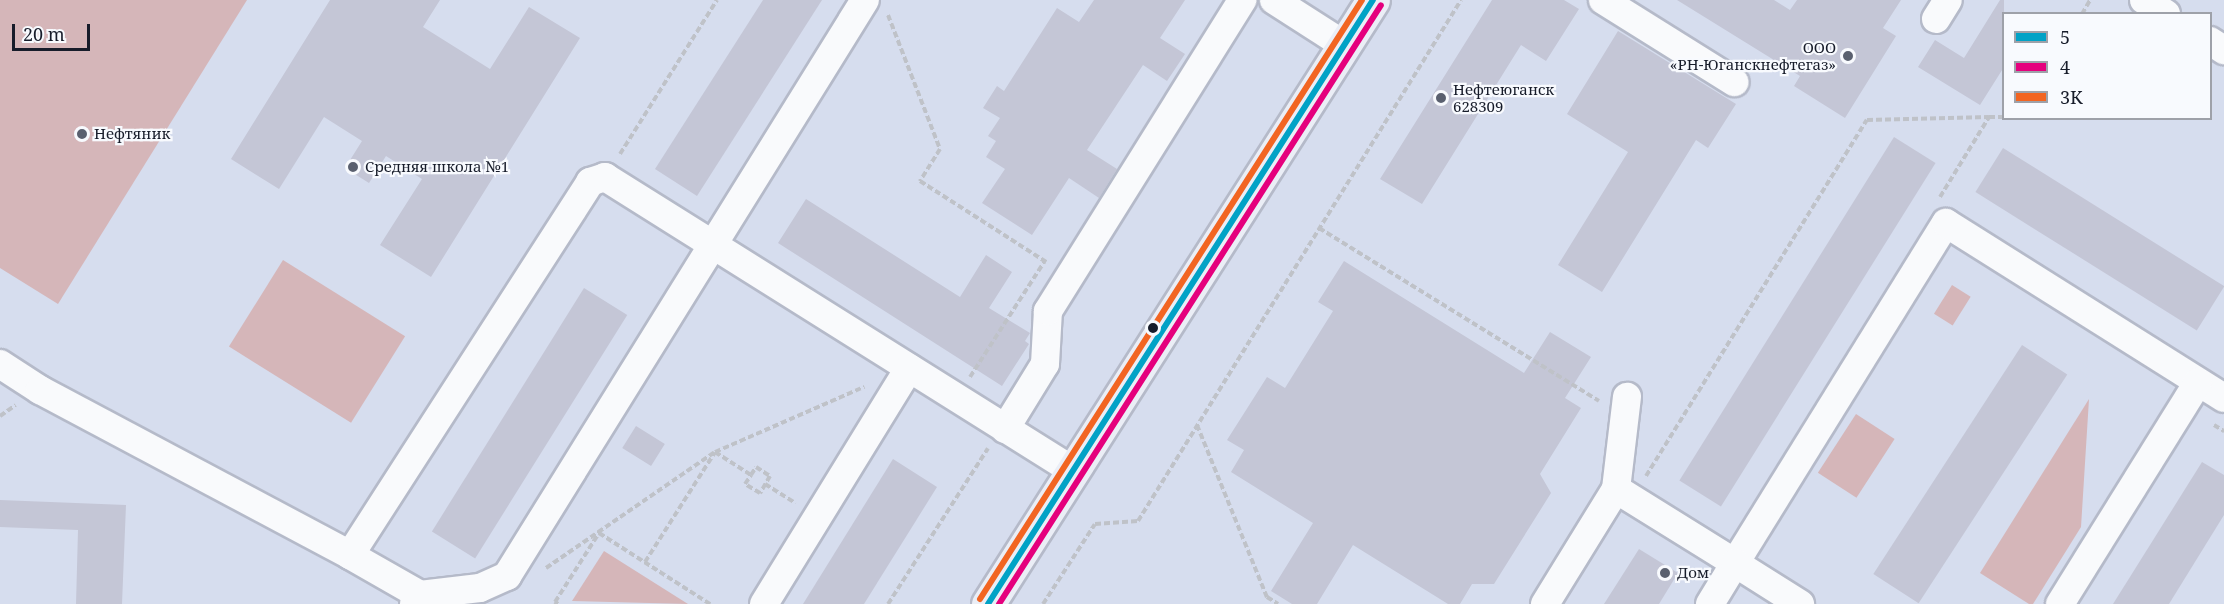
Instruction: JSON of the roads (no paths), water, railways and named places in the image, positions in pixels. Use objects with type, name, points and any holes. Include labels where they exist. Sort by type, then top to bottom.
[{"type":"main road","points":[[988,604],[1373,0]]},
{"type":"lane","points":[[1005,429],[1045,364],[1048,311],[1242,0]]},
{"type":"lane","points":[[1274,0],[1344,45]]},
{"type":"lane","points":[[1603,0],[1734,82]]},
{"type":"lane","points":[[2144,0],[2163,12]]},
{"type":"lane","points":[[0,364],[33,387],[350,555],[417,600],[494,599],[715,246],[876,5]]},
{"type":"lane","points":[[350,555],[590,182],[605,177],[1072,470]]},
{"type":"lane","points":[[1710,604],[1946,223],[2224,398]]},
{"type":"lane","points":[[764,604],[909,368]]},
{"type":"lane","points":[[2060,604],[2198,382]]},
{"type":"lane","points":[[1545,604],[1624,494],[1626,407]]},
{"type":"lane","points":[[1624,494],[1800,604]]},
{"type":"place","name":"ООО «РН-Юганскнефтегаз»","points":[[1848,56]]},
{"type":"place","name":"Нефтеюганск 628309","points":[[1441,98]]},
{"type":"place","name":"Нефтяник","points":[[82,134]]},
{"type":"place","name":"Средняя школа №1","points":[[353,167]]},
{"type":"place","name":"Дом","points":[[1665,573]]}]
